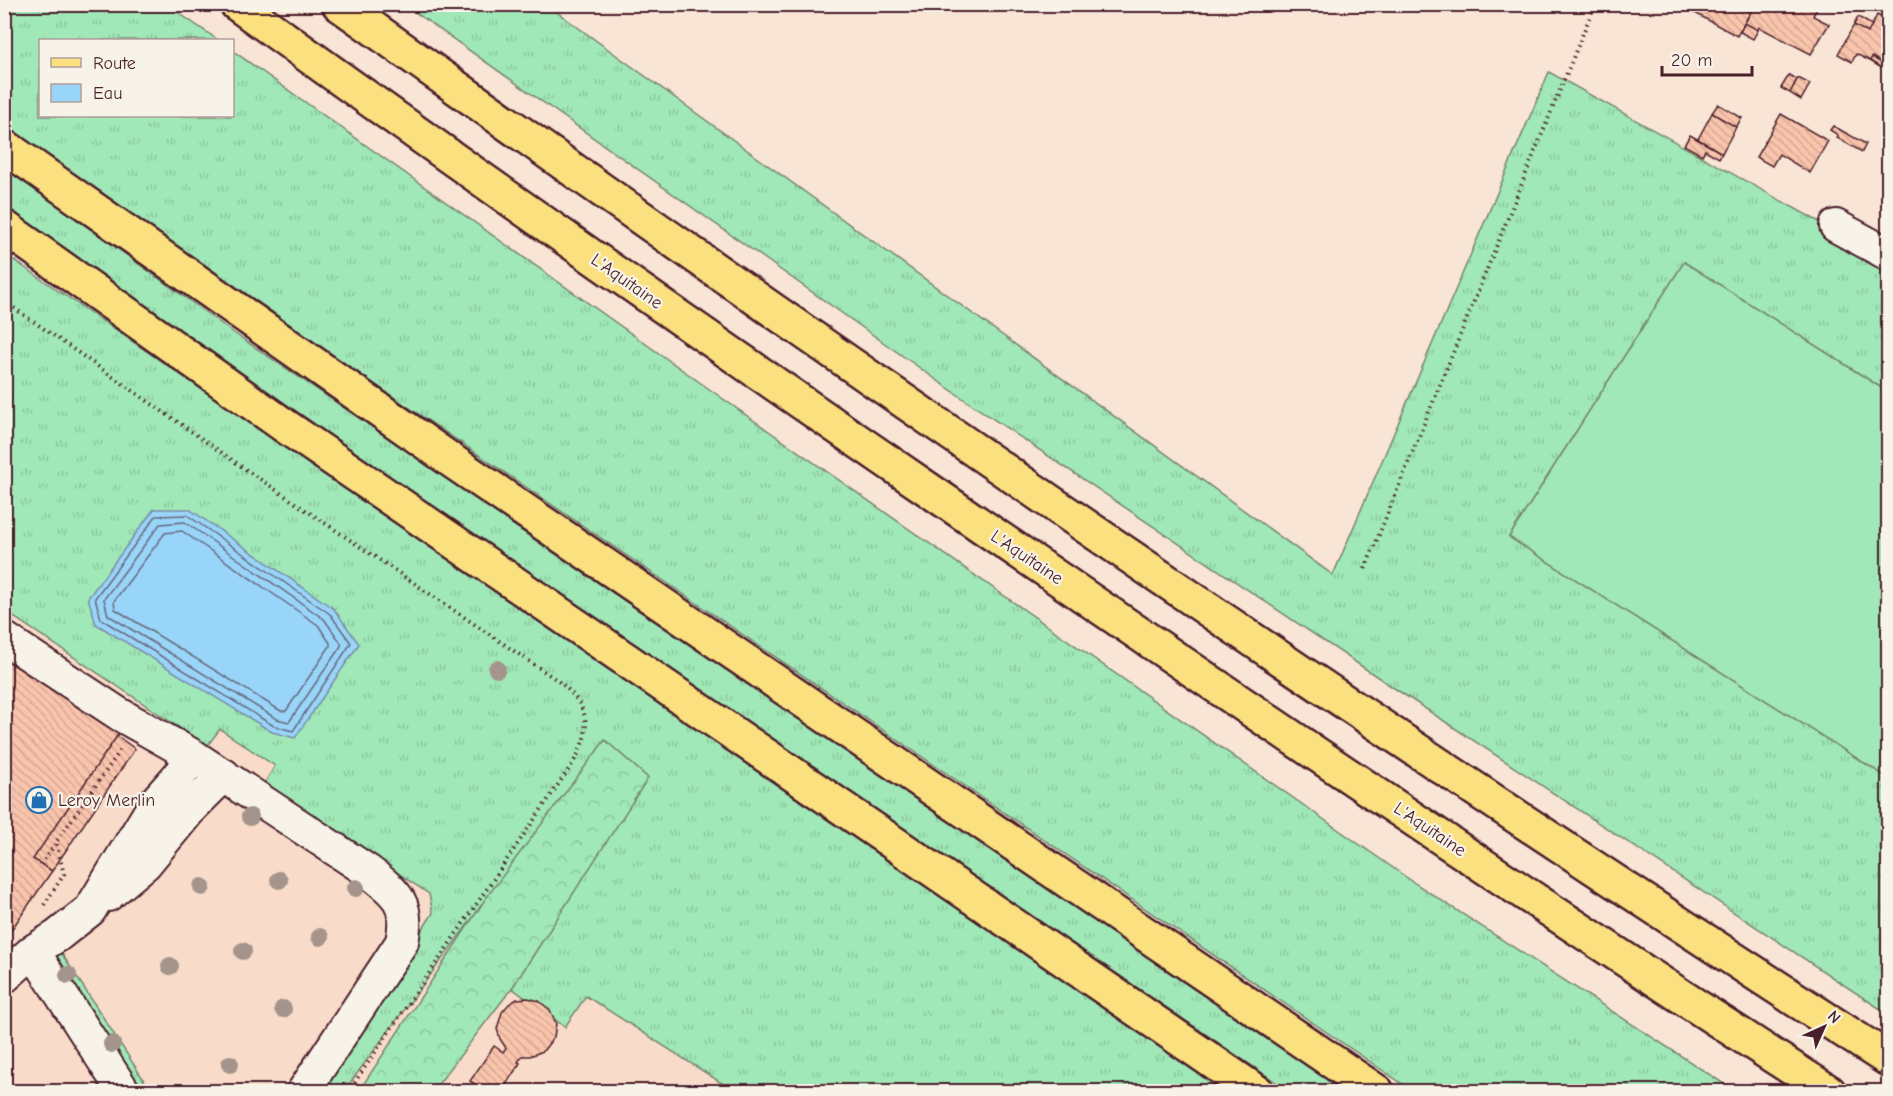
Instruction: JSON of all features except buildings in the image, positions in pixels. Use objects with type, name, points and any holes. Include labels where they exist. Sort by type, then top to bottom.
[{"type":"main road","name":"L'Aquitaine","points":[[237,4],[632,285],[1021,554],[1522,890],[1829,1092]]},
{"type":"main road","points":[[339,4],[674,243],[1054,505],[1593,867],[1888,1059]]},
{"type":"main road","points":[[4,146],[455,463],[1377,1092]]},
{"type":"main road","points":[[4,227],[285,426],[1257,1092]]},
{"type":"street","points":[[1836,226],[1888,254]]},
{"type":"street","points":[[4,638],[119,714],[224,775],[376,877],[396,896],[404,910],[406,924],[402,942],[303,1092]]},
{"type":"street","points":[[90,910],[157,800],[195,757]]},
{"type":"street","points":[[4,977],[33,951],[57,936],[145,864],[192,807],[224,775]]},
{"type":"street","points":[[33,951],[124,1092]]},
{"type":"path","points":[[1365,569],[1595,4]]},
{"type":"path","points":[[4,301],[248,471],[554,678],[573,693],[580,704],[584,716],[584,742],[573,764],[348,1092]]},
{"type":"path","points":[[41,865],[126,743]]},
{"type":"path","points":[[40,910],[64,874],[56,842]]},
{"type":"shaded area","points":[[4,380],[560,766],[1074,1091],[5,1091]]},
{"type":"green space","points":[[5,4],[167,5],[217,39],[39,39],[39,117],[234,117],[234,52],[736,408],[1416,884],[1735,1091],[1413,1091],[354,370],[5,125]]},
{"type":"green space","points":[[405,5],[547,5],[1333,575],[1549,72],[1888,260],[1888,392],[1684,262],[1509,537],[1888,778],[1888,1014],[1388,684],[968,402]]},
{"type":"green space","points":[[5,167],[234,333],[1348,1091],[1289,1091],[485,544],[5,206]]},
{"type":"green space","points":[[5,254],[841,829],[1227,1091],[734,1091],[586,996],[565,1027],[512,988],[647,778],[605,740],[344,1091],[317,1091],[433,913],[429,894],[264,784],[275,766],[220,729],[207,746],[5,611]]},
{"type":"green space","points":[[1684,262],[1888,392],[1888,778],[1509,537]]},
{"type":"green space","points":[[605,740],[648,778],[512,988],[433,1091],[359,1091],[486,898]]},
{"type":"green space","points":[[60,951],[151,1091],[133,1091],[48,958]]},
{"type":"water","points":[[154,509],[189,509],[334,609],[359,644],[295,738],[272,732],[96,624],[88,598]]},
{"type":"place","name":"Leroy Merlin","points":[[39,800]]}]
